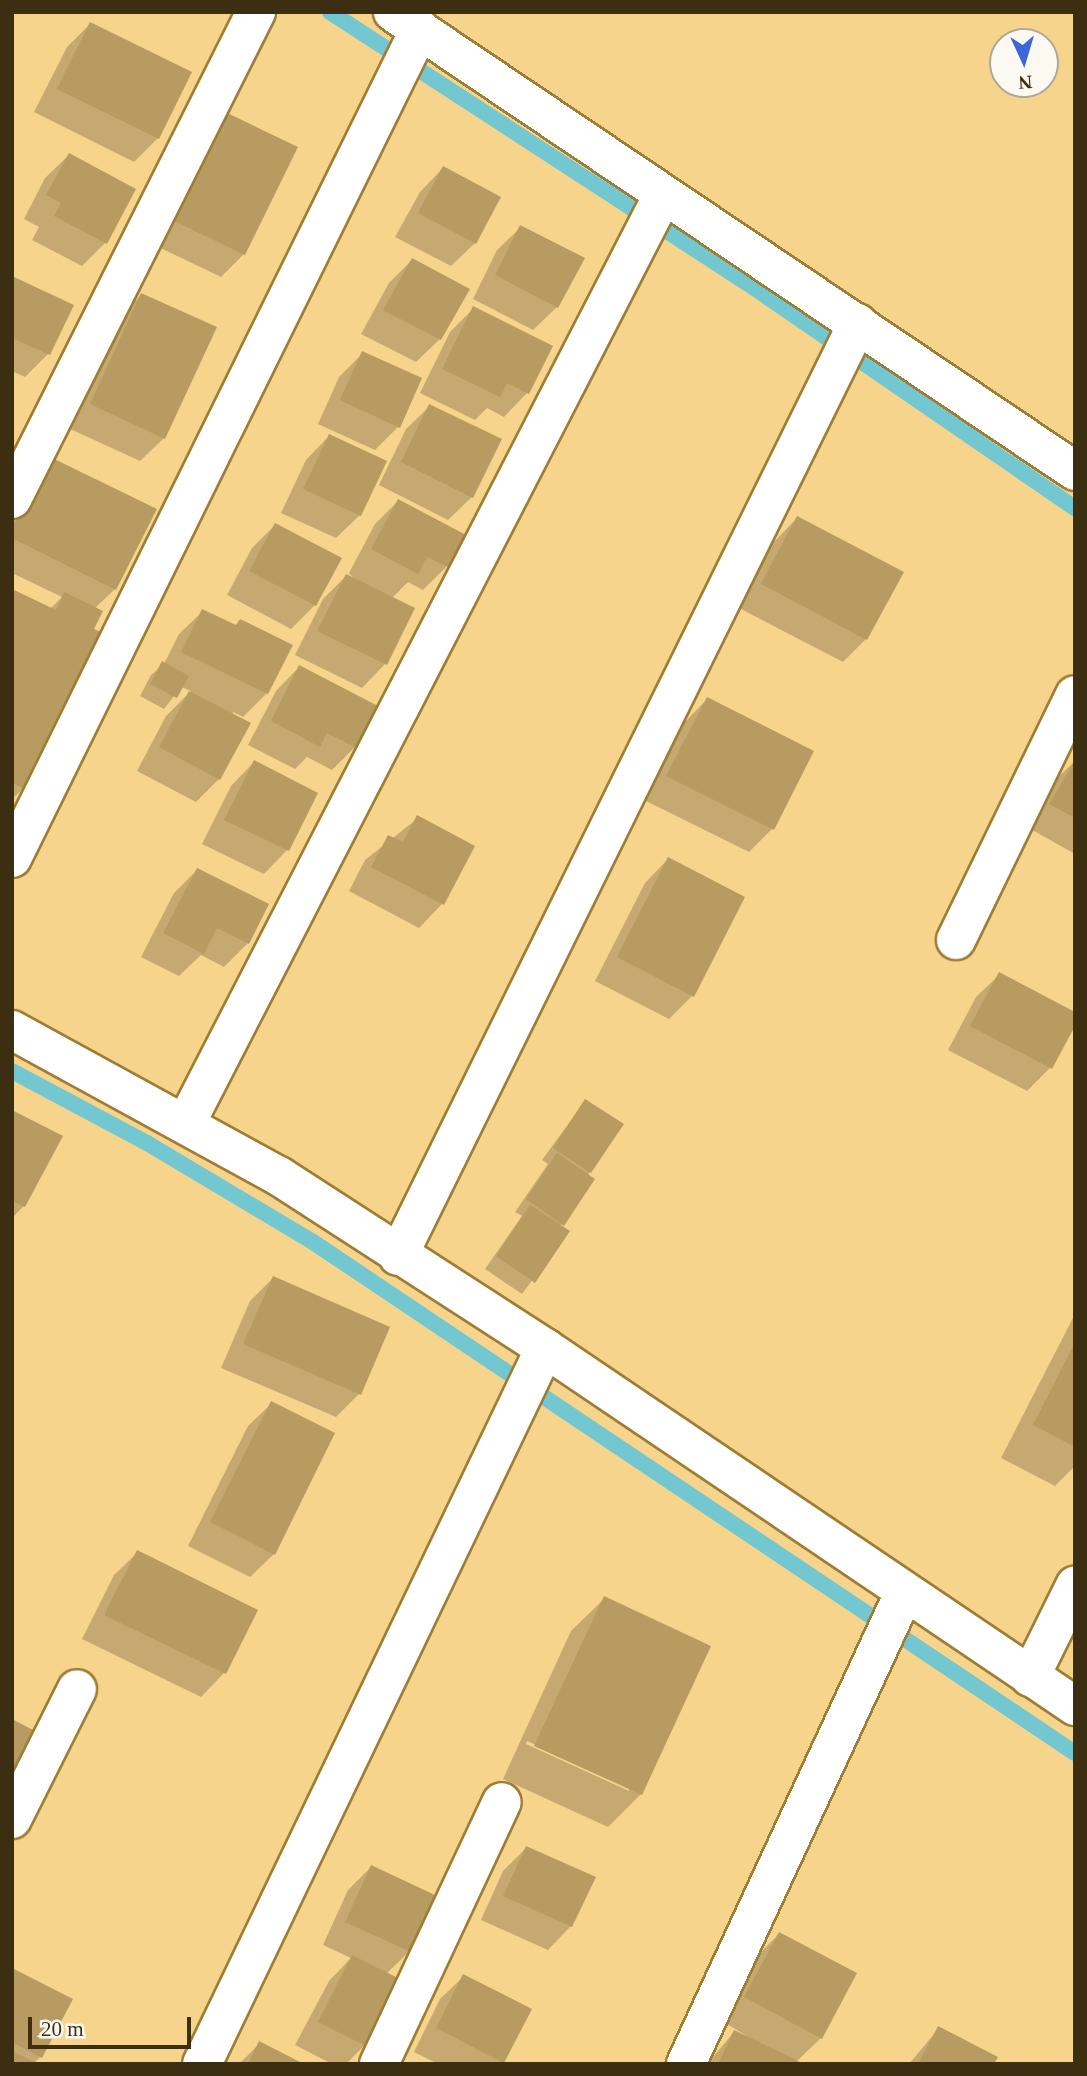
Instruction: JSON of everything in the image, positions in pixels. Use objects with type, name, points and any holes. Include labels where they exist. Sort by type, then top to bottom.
[{"type":"street","points":[[12,499],[257,12]]},
{"type":"street","points":[[12,858],[388,93],[410,25],[661,199],[857,325],[1075,471]]},
{"type":"street","points":[[186,1123],[661,199]]},
{"type":"street","points":[[398,1256],[857,325]]},
{"type":"street","points":[[956,940],[1075,695]]},
{"type":"street","points":[[12,1030],[279,1176],[398,1256],[534,1373],[894,1616],[1030,1676],[1075,1706]]},
{"type":"street","points":[[202,2064],[534,1373]]},
{"type":"street","points":[[1030,1676],[1075,1586]]},
{"type":"street","points":[[686,2064],[894,1616]]},
{"type":"street","points":[[12,1819],[77,1689]]},
{"type":"street","points":[[379,2064],[502,1802]]},
{"type":"building","points":[[90,22],[192,72],[159,139],[57,89]]},
{"type":"building","points":[[223,111],[298,147],[245,255],[170,219]]},
{"type":"building","points":[[69,153],[136,189],[107,244],[54,216],[61,203],[46,195]]},
{"type":"building","points":[[443,166],[501,197],[476,244],[418,213]]},
{"type":"building","points":[[520,225],[585,258],[558,308],[495,275]]},
{"type":"building","points":[[412,258],[470,289],[441,340],[383,310]]},
{"type":"building","points":[[12,276],[74,305],[50,355],[12,338]]},
{"type":"building","points":[[141,293],[217,327],[165,439],[90,404]]},
{"type":"building","points":[[473,306],[553,346],[529,394],[507,383],[500,397],[442,369]]},
{"type":"building","points":[[362,351],[422,378],[400,428],[340,400]]},
{"type":"building","points":[[429,404],[502,439],[473,498],[401,462]]},
{"type":"building","points":[[329,434],[387,461],[361,516],[303,489]]},
{"type":"building","points":[[48,456],[157,509],[116,590],[12,538],[12,528]]},
{"type":"building","points":[[398,499],[466,535],[448,567],[427,557],[418,574],[371,549]]},
{"type":"building","points":[[797,516],[904,572],[867,640],[761,584]]},
{"type":"building","points":[[275,523],[342,558],[316,606],[249,571]]},
{"type":"building","points":[[346,574],[415,608],[387,665],[317,631]]},
{"type":"building","points":[[12,589],[56,610],[64,592],[103,611],[94,629],[101,632],[25,789],[12,783]]},
{"type":"building","points":[[202,609],[236,625],[240,619],[293,645],[268,694],[181,652]]},
{"type":"building","points":[[162,661],[189,676],[177,698],[150,684]]},
{"type":"building","points":[[299,665],[378,706],[357,748],[327,733],[320,747],[271,721]]},
{"type":"building","points":[[189,691],[251,723],[220,780],[159,747]]},
{"type":"building","points":[[707,697],[814,751],[774,830],[666,776]]},
{"type":"building","points":[[254,760],[318,793],[289,851],[224,820]]},
{"type":"building","points":[[1075,760],[1075,818],[1049,804]]},
{"type":"building","points":[[417,815],[475,846],[444,905],[371,867],[388,835],[403,842]]},
{"type":"building","points":[[668,857],[745,897],[694,997],[617,957]]},
{"type":"building","points":[[197,868],[269,904],[249,944],[217,928],[204,954],[163,933]]},
{"type":"building","points":[[999,972],[1075,1012],[1075,1026],[1052,1069],[970,1026]]},
{"type":"building","points":[[585,1099],[624,1124],[591,1173],[553,1148]]},
{"type":"building","points":[[12,1110],[63,1136],[25,1207],[12,1201]]},
{"type":"building","points":[[557,1153],[595,1179],[564,1226],[526,1199]]},
{"type":"building","points":[[530,1205],[570,1231],[535,1283],[496,1256]]},
{"type":"building","points":[[273,1276],[390,1327],[361,1395],[243,1344]]},
{"type":"building","points":[[1075,1342],[1075,1447],[1033,1425]]},
{"type":"building","points":[[271,1401],[335,1433],[275,1555],[210,1522]]},
{"type":"building","points":[[137,1550],[258,1610],[226,1674],[104,1615]]},
{"type":"building","points":[[604,1596],[711,1646],[642,1795],[534,1746]]},
{"type":"building","points":[[12,1719],[37,1732],[12,1780]]},
{"type":"building","points":[[526,1846],[596,1877],[572,1927],[503,1896]]},
{"type":"building","points":[[371,1865],[437,1896],[411,1952],[345,1922]]},
{"type":"building","points":[[779,1932],[857,1973],[822,2039],[744,1997]]},
{"type":"building","points":[[352,1955],[400,1979],[366,2046],[318,2022]]},
{"type":"building","points":[[12,1968],[73,1999],[42,2058],[12,2042]]},
{"type":"building","points":[[463,1974],[532,2009],[504,2063],[436,2028]]},
{"type":"building","points":[[938,2026],[998,2057],[994,2064],[918,2064]]},
{"type":"building","points":[[734,2030],[804,2064],[718,2064]]},
{"type":"building","points":[[259,2041],[304,2064],[248,2064]]},
{"type":"building","points":[[12,2051],[38,2064],[12,2064]]},
{"type":"waterway","points":[[330,12],[753,287],[1075,508]]},
{"type":"waterway","points":[[12,1071],[147,1143],[313,1242],[1075,1753]]}]
